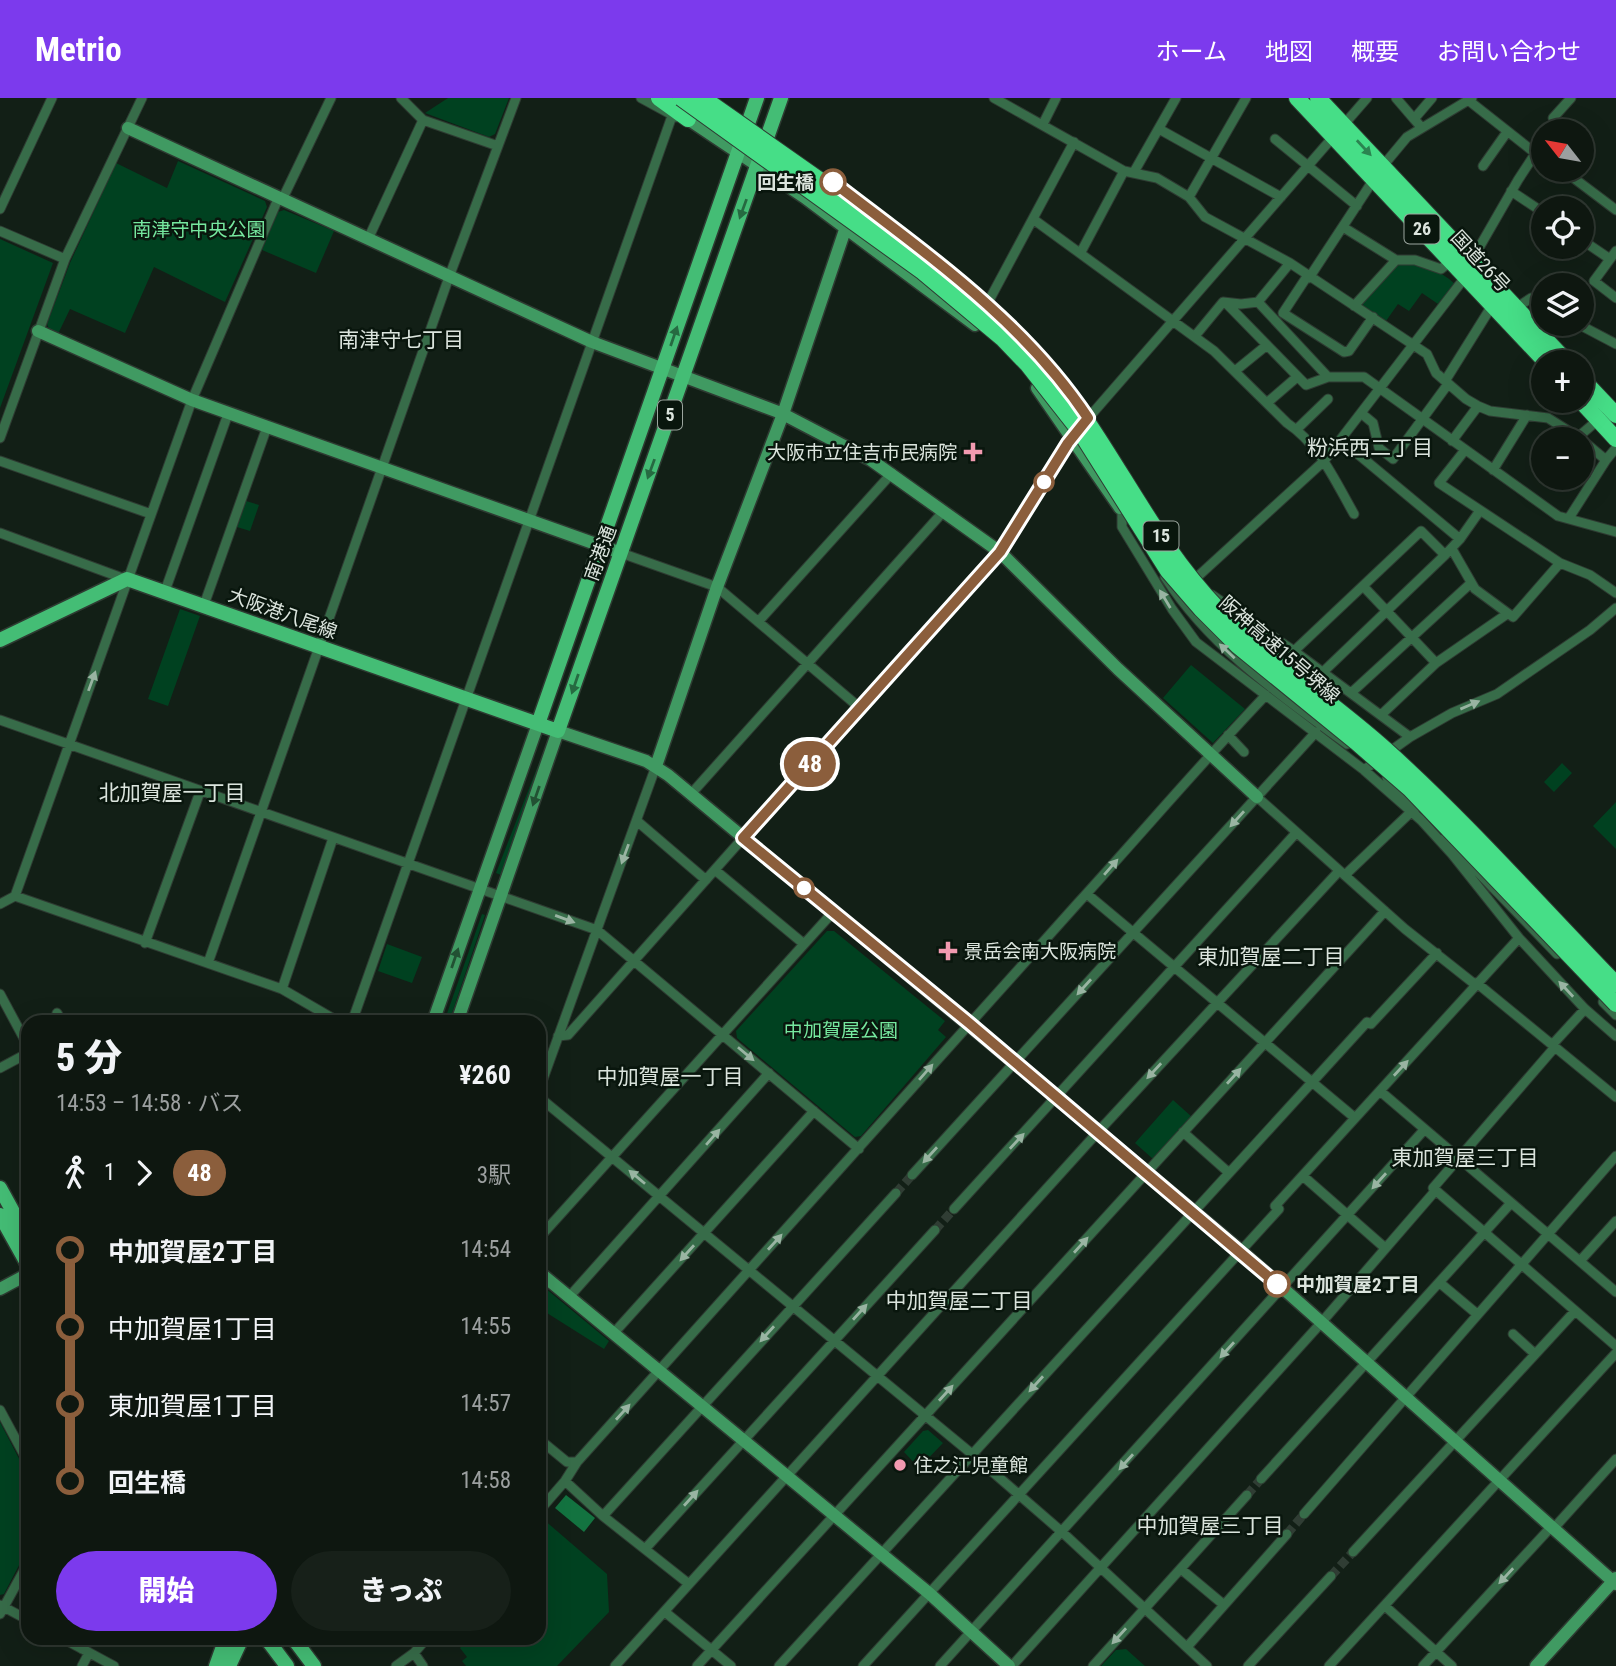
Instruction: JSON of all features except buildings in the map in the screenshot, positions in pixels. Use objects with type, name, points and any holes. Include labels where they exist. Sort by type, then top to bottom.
[{"type":"highway","points":[[659,98],[688,119]]},
{"type":"highway","name":"阪神高速15号堺線","points":[[681,98],[923,272],[1002,338],[1079,430],[1168,571],[1200,609],[1238,646],[1410,789],[1616,1004]]},
{"type":"highway","name":"阪神高速15号堺線","points":[[703,98],[893,232],[962,286],[1010,329],[1070,397],[1099,437],[1178,563],[1218,610],[1385,749],[1616,982]]},
{"type":"highway","name":"国道26号","points":[[1297,98],[1338,131],[1469,268],[1516,308],[1556,350]]},
{"type":"highway","name":"国道26号","points":[[1318,98],[1338,131]]},
{"type":"highway","name":"国道26号","points":[[1378,173],[1452,260],[1469,268],[1493,304],[1535,350]]},
{"type":"highway","points":[[1594,392],[1616,415]]},
{"type":"highway","points":[[1592,413],[1616,439]]},
{"type":"main road","name":"南港通","points":[[538,724],[757,98]]},
{"type":"main road","name":"南港通","points":[[558,731],[782,98]]},
{"type":"main road","name":"大阪港八尾線","points":[[127,579],[558,731]]},
{"type":"main road","points":[[0,640],[127,579]]},
{"type":"main road","points":[[0,1188],[21,1226]]},
{"type":"main road","points":[[0,1214],[21,1252]]},
{"type":"main road","points":[[216,1666],[224,1645]]},
{"type":"main road","points":[[229,1666],[239,1645]]},
{"type":"main road","points":[[271,1645],[287,1666]]},
{"type":"main road","points":[[298,1645],[314,1666]]},
{"type":"street","points":[[0,209],[52,98]]},
{"type":"street","points":[[0,438],[65,260],[142,98]]},
{"type":"street","points":[[0,904],[15,896],[192,400],[280,200],[331,98]]},
{"type":"street","points":[[401,98],[423,120],[498,146]]},
{"type":"street","points":[[208,963],[449,277],[516,98]]},
{"type":"street","points":[[641,98],[671,116],[688,119]]},
{"type":"street","points":[[672,98],[688,119],[846,227],[975,324],[1015,360],[1072,438],[1170,585],[1210,635],[1249,671],[1373,763],[1616,1015]]},
{"type":"street","points":[[713,98],[833,182],[930,257],[1020,334],[1069,389],[1198,584],[1241,629],[1392,748],[1616,982]]},
{"type":"street","points":[[993,98],[1008,101],[1074,142],[1129,171],[1157,178],[1189,197],[1200,214],[1290,263],[1413,344],[1426,354],[1436,373],[1478,406],[1490,411],[1553,420],[1563,427]]},
{"type":"street","points":[[1043,124],[1056,98]]},
{"type":"street","points":[[1081,252],[1176,98]]},
{"type":"street","points":[[1189,197],[1246,98]]},
{"type":"street","points":[[558,1036],[568,1035],[1000,552],[1072,438],[1088,418],[1367,98]]},
{"type":"street","points":[[1395,98],[1422,128]]},
{"type":"street","points":[[1414,119],[1432,98]]},
{"type":"street","points":[[1554,119],[1571,98]]},
{"type":"street","points":[[1373,317],[1349,351],[1344,352],[1283,313],[1378,173],[1406,137],[1470,99],[1507,132],[1531,148]]},
{"type":"street","points":[[354,1015],[671,116]]},
{"type":"street","points":[[369,237],[423,120]]},
{"type":"street","points":[[128,128],[592,342],[783,414],[892,473],[1000,552],[1118,669],[1296,833],[1385,911],[1616,1097]]},
{"type":"street","points":[[1159,129],[1281,197]]},
{"type":"street","points":[[1483,166],[1507,132]]},
{"type":"street","points":[[1275,139],[1357,205]]},
{"type":"street","points":[[975,324],[1074,142]]},
{"type":"street","points":[[1198,584],[1324,461],[1469,268],[1511,191],[1531,165]]},
{"type":"street","points":[[1579,182],[1616,210]]},
{"type":"street","points":[[1511,191],[1531,204]]},
{"type":"street","points":[[1033,219],[1214,351],[1268,402],[1287,424],[1297,429],[1324,461],[1354,514]]},
{"type":"street","points":[[546,1070],[637,821],[718,587],[783,414],[846,227]]},
{"type":"street","points":[[1343,227],[1396,260],[1415,260],[1441,269],[1452,260]]},
{"type":"street","points":[[0,231],[65,260]]},
{"type":"street","points":[[1594,246],[1614,255],[1594,281],[1616,298]]},
{"type":"street","points":[[1354,306],[1396,260]]},
{"type":"street","points":[[1258,302],[1290,263]]},
{"type":"street","points":[[1516,308],[1531,298]]},
{"type":"street","points":[[1195,336],[1223,302],[1258,302],[1328,377]]},
{"type":"street","points":[[1226,303],[1306,385],[1328,377],[1364,377],[1558,516],[1616,532]]},
{"type":"street","points":[[1361,414],[1373,423],[1379,448],[1392,459],[1447,382],[1493,304]]},
{"type":"street","points":[[38,331],[228,414],[718,587],[860,708]]},
{"type":"street","points":[[1594,332],[1616,344]]},
{"type":"street","points":[[1235,371],[1267,345]]},
{"type":"street","points":[[1268,402],[1297,377]]},
{"type":"street","points":[[1297,429],[1328,399]]},
{"type":"street","points":[[1452,441],[1478,406]]},
{"type":"street","points":[[165,591],[228,414]]},
{"type":"street","points":[[1493,470],[1527,415]]},
{"type":"street","points":[[1591,427],[1598,420]]},
{"type":"street","points":[[204,605],[267,427]]},
{"type":"street","points":[[1341,439],[1460,539]]},
{"type":"street","points":[[1569,518],[1616,449]]},
{"type":"street","points":[[1465,450],[1439,483],[1479,512],[1560,563],[1590,575],[1616,593]]},
{"type":"street","points":[[1594,450],[1606,460]]},
{"type":"street","points":[[0,461],[151,514]]},
{"type":"street","points":[[758,622],[892,473]]},
{"type":"street","points":[[691,794],[943,512]]},
{"type":"street","points":[[1122,512],[1122,527],[1185,630],[1196,642],[1316,732],[1412,811],[1452,854],[1518,937],[1585,1009],[1616,1035]]},
{"type":"street","points":[[1323,672],[1448,552],[1479,512]]},
{"type":"street","points":[[1294,651],[1421,531],[1448,552],[1471,583],[1513,617],[1560,563]]},
{"type":"street","points":[[0,533],[127,579]]},
{"type":"street","points":[[1351,693],[1471,583]]},
{"type":"street","points":[[1198,584],[1410,737]]},
{"type":"street","points":[[1363,586],[1436,663]]},
{"type":"street","points":[[1364,770],[1410,737],[1452,713],[1497,694],[1590,630],[1616,608]]},
{"type":"street","points":[[1381,715],[1436,663],[1507,614]]},
{"type":"street","points":[[546,1503],[578,1462],[969,1023],[1266,695]]},
{"type":"street","points":[[0,720],[597,930],[859,1149]]},
{"type":"street","name":"南港通","points":[[435,1015],[538,724]]},
{"type":"street","points":[[558,731],[656,766],[691,794],[1241,1251],[1615,1581],[1536,1666]]},
{"type":"street","name":"南港通","points":[[459,1015],[558,731]]},
{"type":"street","points":[[912,1175],[1316,732]]},
{"type":"street","points":[[1227,735],[1244,752]]},
{"type":"street","points":[[145,943],[200,792]]},
{"type":"street","points":[[615,1666],[1217,1003],[1342,873],[1412,811]]},
{"type":"street","points":[[637,821],[706,880]]},
{"type":"street","points":[[954,1209],[1296,833]]},
{"type":"street","points":[[282,989],[332,838]]},
{"type":"street","points":[[715,870],[804,944]]},
{"type":"street","points":[[1087,894],[1355,1118]]},
{"type":"street","points":[[15,896],[282,989],[327,1015]]},
{"type":"street","points":[[546,1230],[834,911]]},
{"type":"street","points":[[696,1666],[1385,911]]},
{"type":"street","points":[[863,1666],[1279,1209],[1275,1206],[1518,937]]},
{"type":"street","points":[[779,1666],[1367,1021],[1371,1024],[1437,953]]},
{"type":"street","points":[[0,995],[21,1033]]},
{"type":"street","points":[[1585,1009],[1433,1188],[1616,1346]]},
{"type":"street","points":[[0,1068],[21,1057]]},
{"type":"street","points":[[569,1297],[769,1073]]},
{"type":"street","points":[[1380,1091],[1547,1234],[1614,1285]]},
{"type":"street","points":[[546,1103],[972,1454],[1062,1532],[1208,1666]]},
{"type":"street","points":[[613,1334],[814,1111]]},
{"type":"street","points":[[940,1666],[1424,1130]]},
{"type":"street","points":[[1183,1132],[1228,1172]]},
{"type":"street","points":[[1304,1514],[1616,1156]]},
{"type":"street","points":[[1303,1176],[1384,1247]]},
{"type":"street","points":[[546,1278],[930,1594],[1011,1666],[1321,1323],[1436,1190]]},
{"type":"street","points":[[603,1516],[896,1194]]},
{"type":"street","points":[[1261,1479],[1511,1203]]},
{"type":"street","points":[[1580,1261],[1616,1221]]},
{"type":"street","points":[[645,1549],[935,1230]]},
{"type":"street","points":[[0,1289],[21,1278]]},
{"type":"street","points":[[1440,1283],[1477,1314]]},
{"type":"street","points":[[1353,1552],[1575,1311]]},
{"type":"street","points":[[1513,1334],[1535,1354]]},
{"type":"street","points":[[1329,1666],[1616,1353]]},
{"type":"street","points":[[0,1410],[21,1449]]},
{"type":"street","points":[[546,1445],[567,1462],[578,1462]]},
{"type":"street","points":[[1423,1666],[1616,1460]]},
{"type":"street","points":[[565,1481],[603,1516],[689,1584]]},
{"type":"street","points":[[1093,1666],[1247,1495]]},
{"type":"street","points":[[1187,1647],[1287,1534]]},
{"type":"street","points":[[1181,1569],[1224,1605]]},
{"type":"street","points":[[21,1575],[1,1608],[21,1617]]},
{"type":"street","points":[[1248,1666],[1331,1576]]},
{"type":"street","points":[[1385,1606],[1452,1666]]},
{"type":"street","points":[[665,1612],[731,1666]]},
{"type":"street","points":[[75,1645],[114,1666]]},
{"type":"street","points":[[82,1666],[86,1645]]},
{"type":"street","points":[[397,1666],[421,1645]]},
{"type":"street","points":[[414,1653],[423,1666]]},
{"type":"green space","points":[[448,98],[509,98],[495,134],[489,137],[425,113]]},
{"type":"green space","name":"南津守中央公園","points":[[178,161],[265,201],[267,207],[225,302],[154,267],[125,333],[70,309],[58,334],[49,329],[47,324],[70,263],[116,163],[167,188]]},
{"type":"green space","points":[[284,210],[334,231],[316,273],[262,250],[278,212]]},
{"type":"green space","points":[[0,239],[53,263],[0,408]]},
{"type":"green space","points":[[1399,262],[1429,268],[1455,284],[1438,304],[1422,293],[1409,311],[1398,304],[1386,321],[1363,307],[1362,302]]},
{"type":"green space","points":[[246,501],[259,505],[250,531],[237,527]]},
{"type":"green space","points":[[180,609],[200,616],[168,706],[148,699]]},
{"type":"green space","points":[[1191,665],[1245,709],[1213,743],[1163,698]]},
{"type":"green space","points":[[542,755],[544,756],[501,875],[496,873]]},
{"type":"green space","points":[[1562,763],[1572,773],[1554,792],[1544,782]]},
{"type":"green space","points":[[1616,802],[1616,849],[1593,826]]},
{"type":"green space","points":[[482,914],[485,915],[451,1015],[446,1015]]},
{"type":"green space","name":"中加賀屋公園","points":[[827,931],[834,931],[945,1021],[938,1030],[946,1037],[861,1136],[855,1137],[737,1038],[736,1031]]},
{"type":"green space","points":[[387,944],[422,957],[412,983],[378,971]]},
{"type":"green space","points":[[1173,1100],[1192,1117],[1153,1159],[1135,1143]]},
{"type":"green space","points":[[546,1289],[609,1341],[604,1349],[546,1312]]},
{"type":"green space","points":[[0,1422],[21,1462],[21,1561],[4,1594],[0,1595]]},
{"type":"green space","points":[[928,1430],[943,1443],[919,1468],[904,1452],[923,1431]]},
{"type":"green space","points":[[546,1522],[607,1574],[609,1612],[557,1666],[466,1666],[462,1661],[467,1657],[460,1648],[462,1645],[546,1645]]},
{"type":"green space","points":[[1126,1649],[1145,1666],[1101,1666],[1116,1650]]},
{"type":"shaded area","points":[[566,1495],[595,1518],[584,1532],[555,1508]]},
{"type":"tunnel","points":[[896,1193],[912,1175]]},
{"type":"tunnel","points":[[935,1230],[954,1209]]},
{"type":"tunnel","points":[[1247,1495],[1261,1479]]},
{"type":"tunnel","points":[[1287,1534],[1304,1514]]},
{"type":"tunnel","points":[[1331,1576],[1353,1552]]},
{"type":"bus line","name":"48","points":[[833,182],[965,284],[1004,319],[1069,389],[1088,418],[1068,443],[1000,552],[743,838],[834,911],[874,948],[969,1023],[1277,1284]]},
{"type":"place","name":"回生橋","points":[[833,182]]},
{"type":"place","name":"大阪市立住吉市民病院","points":[[973,452]]},
{"type":"place","name":"景岳会南大阪病院","points":[[948,951]]},
{"type":"place","name":"中加賀屋2丁目","points":[[1277,1284]]},
{"type":"place","name":"住之江児童館","points":[[900,1465]]},
{"type":"district","name":"南津守七丁目","points":[[401,340]]},
{"type":"district","name":"粉浜西二丁目","points":[[1370,448]]},
{"type":"district","name":"北加賀屋一丁目","points":[[172,793]]},
{"type":"district","name":"東加賀屋二丁目","points":[[1271,957]]},
{"type":"district","name":"中加賀屋一丁目","points":[[670,1077]]},
{"type":"district","name":"東加賀屋三丁目","points":[[1465,1158]]},
{"type":"district","name":"中加賀屋二丁目","points":[[959,1301]]},
{"type":"district","name":"中加賀屋三丁目","points":[[1210,1526]]}]
